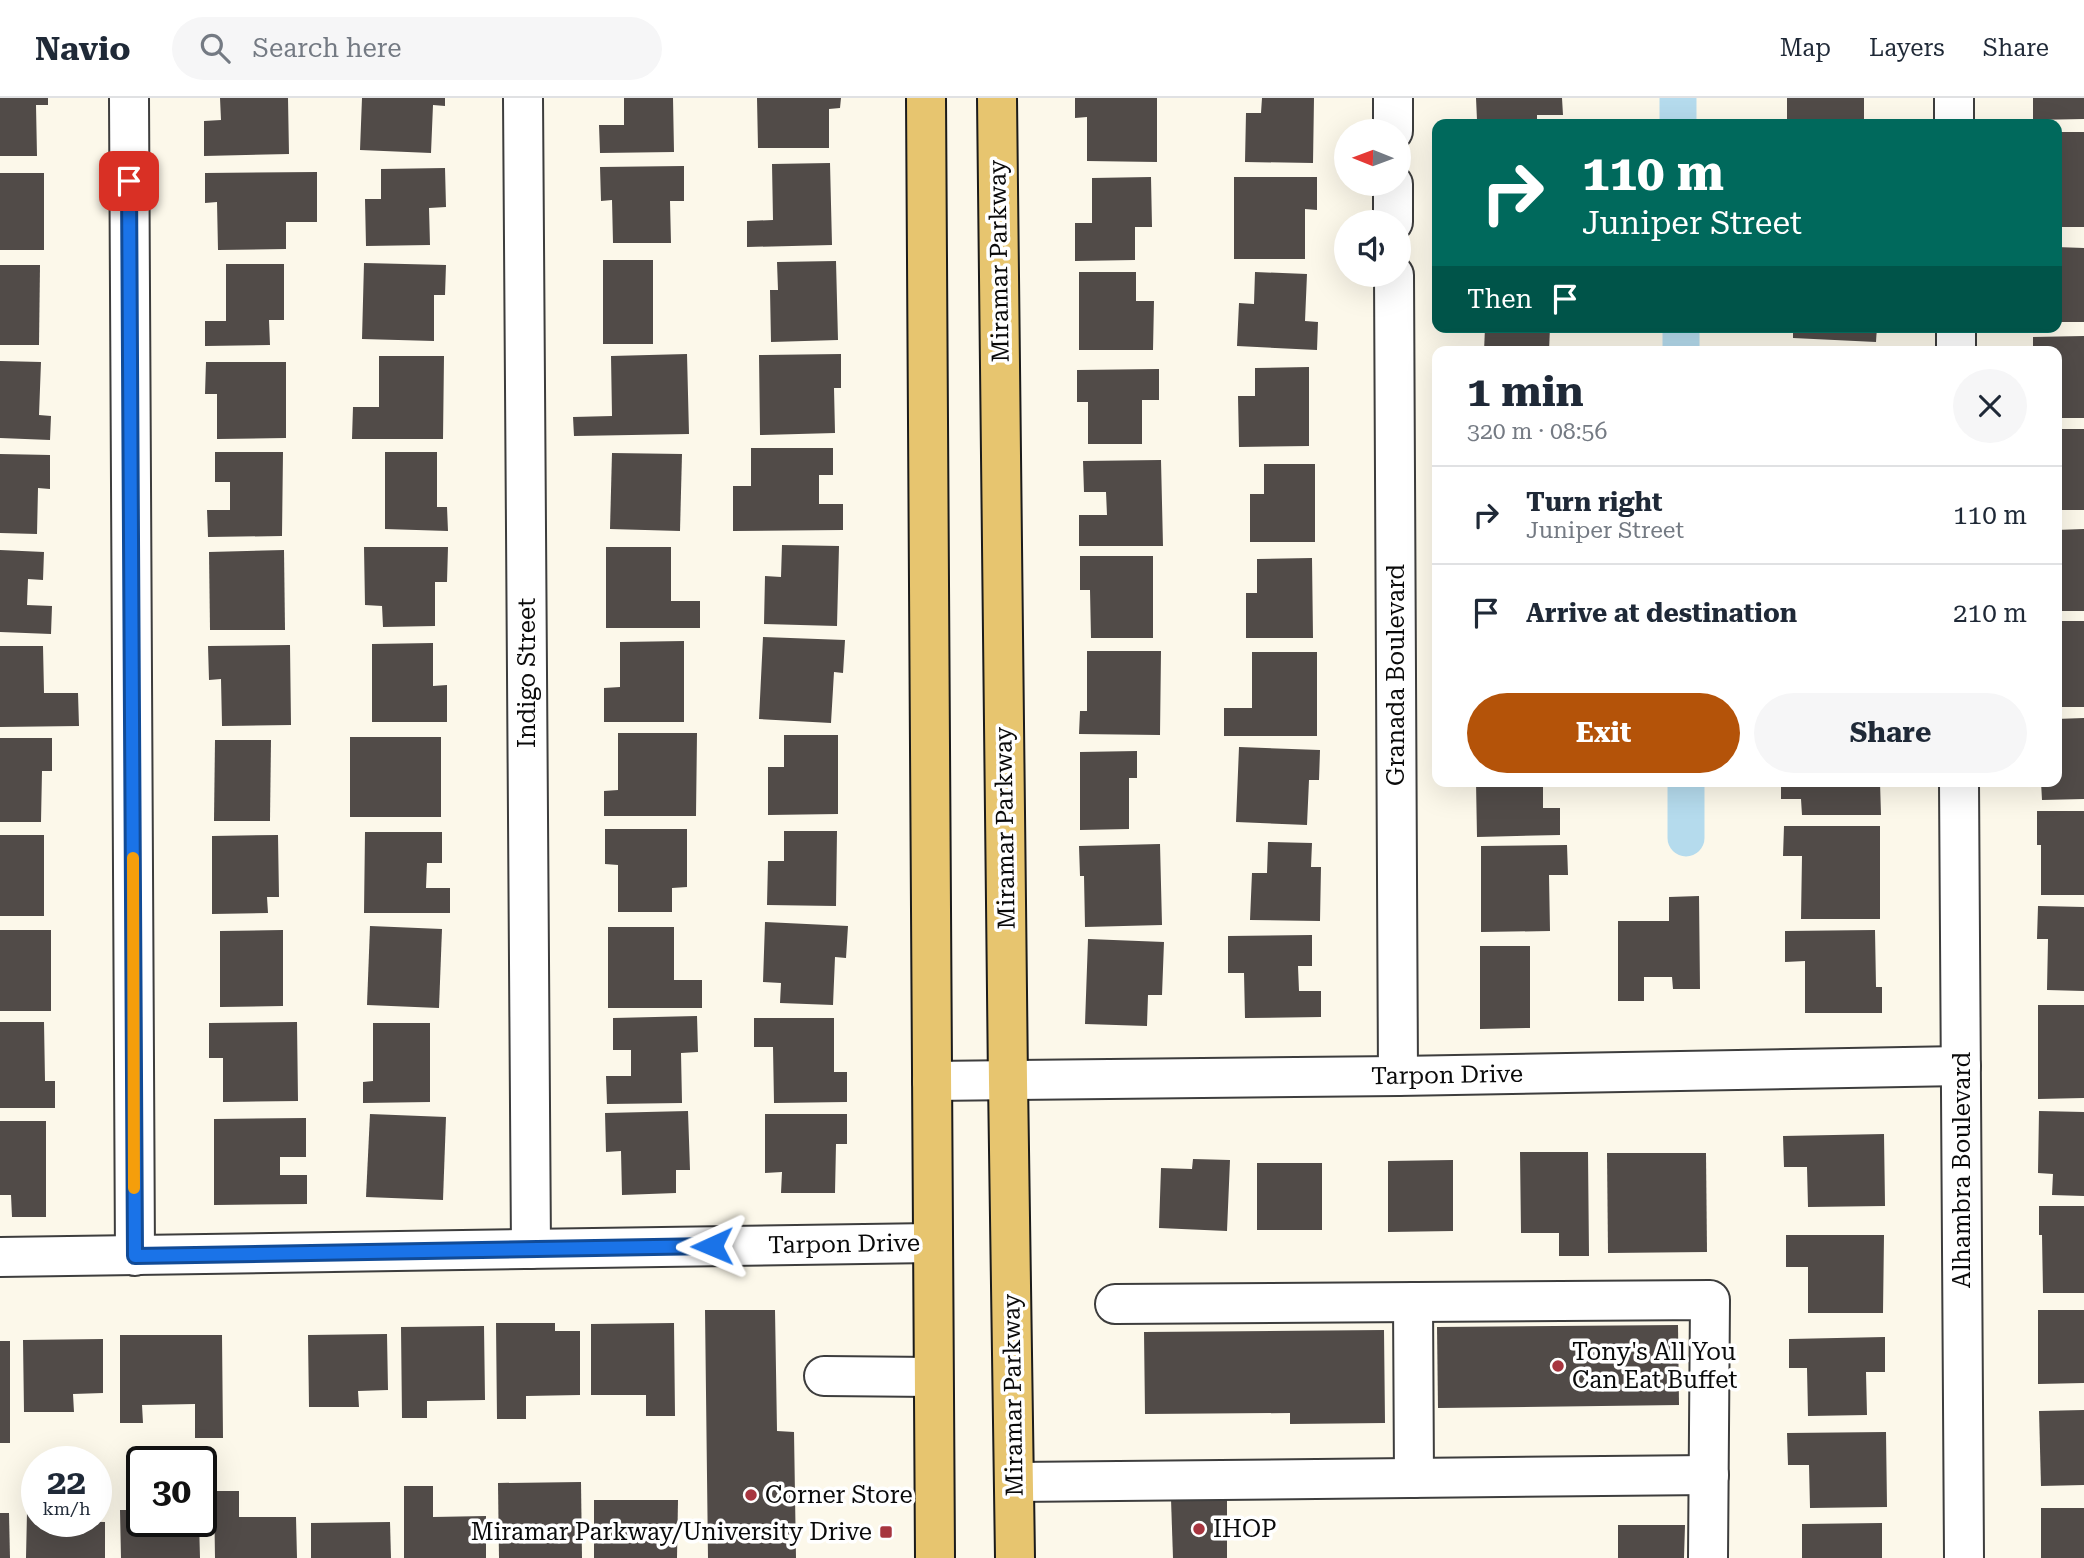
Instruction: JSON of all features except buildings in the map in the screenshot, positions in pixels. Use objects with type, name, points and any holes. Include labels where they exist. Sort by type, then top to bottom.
[{"type":"main road","points":[[926,98],[935,1558]]},
{"type":"main road","name":"Miramar Parkway","points":[[997,98],[1015,1558]]},
{"type":"street","points":[[129,98],[135,1256]]},
{"type":"street","name":"Indigo Street","points":[[523,98],[531,1249]]},
{"type":"street","points":[[1393,98],[1393,119]]},
{"type":"street","points":[[1954,98],[1954,119]]},
{"type":"street","name":"Granada Boulevard","points":[[1394,287],[1398,1076]]},
{"type":"street","name":"Alhambra Boulevard","points":[[1959,787],[1964,1558]]},
{"type":"street","name":"Tarpon Drive","points":[[932,1081],[1961,1066]]},
{"type":"street","name":"Tarpon Drive","points":[[0,1257],[932,1243]]},
{"type":"street","points":[[1115,1304],[1710,1300],[1707,1558]]},
{"type":"street","points":[[1413,1302],[1414,1478]]},
{"type":"street","points":[[824,1376],[933,1377]]},
{"type":"street","points":[[1014,1482],[1709,1475]]},
{"type":"waterway","points":[[1678,98],[1678,119]]},
{"type":"waterway","points":[[1681,333],[1681,346]]},
{"type":"waterway","points":[[1686,787],[1686,838]]},
{"type":"slow traffic","points":[[133,858],[134,1188]]},
{"type":"place","name":"Tony's All You Can Eat Buffet","points":[[1558,1366]]},
{"type":"place","name":"Corner Store","points":[[751,1495]]},
{"type":"place","name":"IHOP","points":[[1199,1529]]},
{"type":"place","name":"Miramar Parkway/University Drive","points":[[886,1532]]},
{"type":"route","points":[[129,181],[135,1256],[712,1246]]}]
